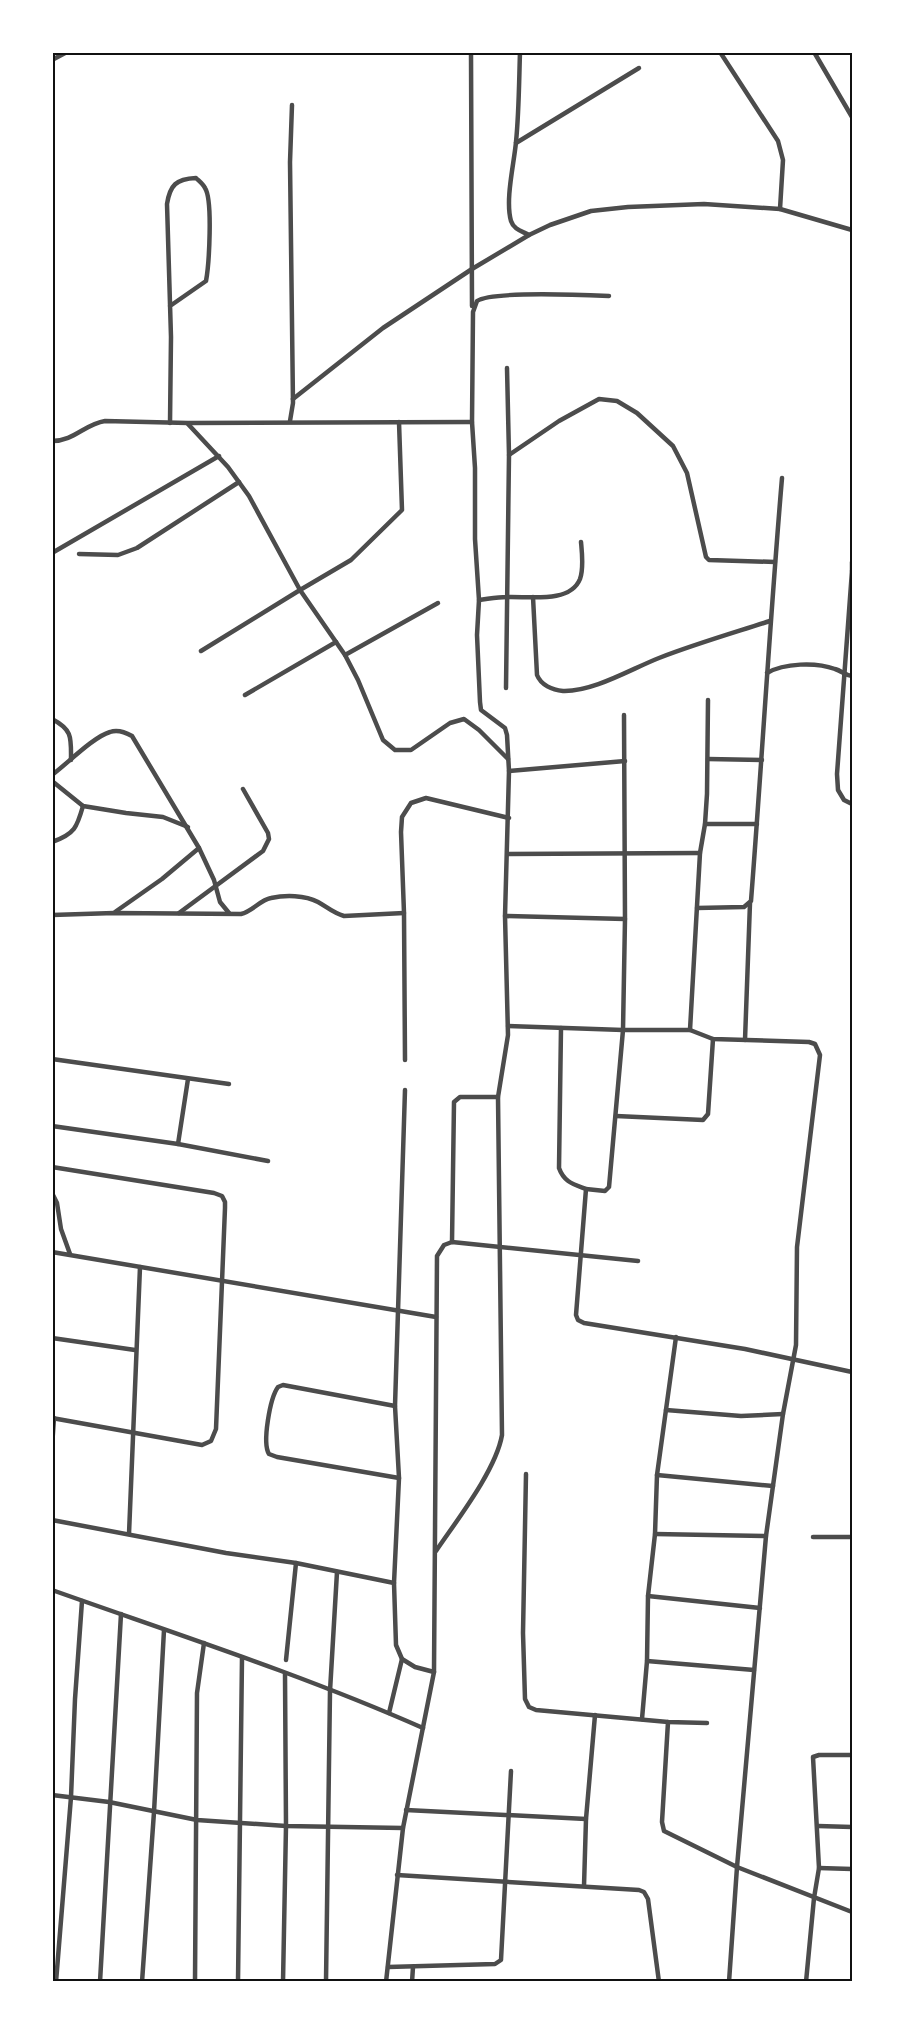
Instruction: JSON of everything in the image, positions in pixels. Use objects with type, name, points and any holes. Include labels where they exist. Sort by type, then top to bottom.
[{"type":"street","points":[[52,60],[67,52]]},
{"type":"street","points":[[436,1551],[492,1465],[502,1435],[498,1097],[508,1026],[505,916],[509,771],[505,728],[480,706],[477,635],[479,600],[475,539],[476,468],[472,422],[471,52]]},
{"type":"street","points":[[520,52],[516,143],[511,184],[511,223],[515,228],[529,235]]},
{"type":"street","points":[[720,52],[781,148],[783,171],[780,209]]},
{"type":"street","points":[[814,52],[852,117]]},
{"type":"street","points":[[516,143],[639,68]]},
{"type":"street","points":[[290,421],[293,399],[290,162],[292,105]]},
{"type":"street","points":[[170,306],[206,281],[210,228],[207,189],[196,178],[183,178],[175,183],[169,191],[167,204],[170,423]]},
{"type":"street","points":[[293,399],[383,328],[472,269],[529,235],[572,216],[604,209],[704,204],[780,209],[852,230]]},
{"type":"street","points":[[472,312],[477,302],[487,297],[609,296]]},
{"type":"street","points":[[506,688],[509,455],[507,368]]},
{"type":"street","points":[[509,455],[559,421],[599,399],[617,402],[637,413],[674,446],[687,473],[706,557],[709,560],[775,562]]},
{"type":"street","points":[[52,441],[66,440],[102,421],[170,423],[472,422]]},
{"type":"street","points":[[201,651],[351,560],[402,510],[399,422]]},
{"type":"street","points":[[188,423],[219,456],[257,508],[300,590],[345,655],[383,740],[395,750],[411,750],[450,723],[464,719],[479,730],[508,759]]},
{"type":"street","points":[[52,553],[219,456]]},
{"type":"street","points":[[745,1040],[750,903],[782,478]]},
{"type":"street","points":[[79,554],[118,555],[137,548],[239,483]]},
{"type":"street","points":[[479,600],[508,597],[555,597],[576,585],[581,574],[581,542]]},
{"type":"street","points":[[852,562],[837,774],[838,790],[844,800],[852,804]]},
{"type":"street","points":[[533,597],[537,675],[546,686],[564,691],[599,684],[663,657],[770,621]]},
{"type":"street","points":[[345,655],[438,603]]},
{"type":"street","points":[[244,695],[336,642]]},
{"type":"street","points":[[767,673],[774,669],[796,665],[838,669],[844,675],[852,676]]},
{"type":"street","points":[[690,1030],[700,854],[705,824],[708,700]]},
{"type":"street","points":[[561,1028],[560,1168],[562,1176],[568,1182],[586,1189],[605,1191],[609,1187],[623,1030],[626,761],[624,715]]},
{"type":"street","points":[[52,719],[64,725],[69,732],[71,760]]},
{"type":"street","points":[[52,775],[98,738],[110,732],[121,731],[132,736],[188,827],[214,880],[220,902],[229,914]]},
{"type":"street","points":[[708,759],[762,760]]},
{"type":"street","points":[[509,771],[626,761]]},
{"type":"street","points":[[52,781],[83,806],[163,817],[188,827]]},
{"type":"street","points":[[179,913],[262,851],[268,833],[243,789]]},
{"type":"street","points":[[405,1060],[402,817],[411,803],[426,798],[508,818]]},
{"type":"street","points":[[52,842],[77,827],[83,806]]},
{"type":"street","points":[[705,824],[757,824]]},
{"type":"street","points":[[114,913],[162,879],[199,848]]},
{"type":"street","points":[[508,854],[700,854]]},
{"type":"street","points":[[52,915],[246,913],[270,898],[299,896],[311,899],[335,914],[344,916],[404,913]]},
{"type":"street","points":[[697,908],[744,906],[750,903]]},
{"type":"street","points":[[505,916],[625,920]]},
{"type":"street","points":[[508,1026],[690,1030],[713,1040],[808,1042],[815,1044],[820,1055],[797,1247],[796,1345],[783,1414],[766,1536],[729,1982]]},
{"type":"street","points":[[616,1116],[703,1120],[708,1114],[713,1040]]},
{"type":"street","points":[[52,1059],[229,1084]]},
{"type":"street","points":[[178,1144],[188,1079]]},
{"type":"street","points":[[405,1090],[395,1406],[399,1479],[394,1583],[396,1645],[402,1659],[415,1667],[434,1672]]},
{"type":"street","points":[[452,1242],[455,1100],[459,1097],[498,1097]]},
{"type":"street","points":[[52,1126],[178,1144],[268,1161]]},
{"type":"street","points":[[52,1167],[214,1193],[222,1196],[225,1202],[216,1430],[211,1441],[202,1445],[53,1418],[52,1446]]},
{"type":"street","points":[[586,1189],[576,1310],[578,1320],[584,1323],[676,1337],[852,1372]]},
{"type":"street","points":[[52,1193],[57,1203],[61,1228],[70,1254]]},
{"type":"street","points":[[386,1982],[403,1828],[434,1672],[437,1256],[444,1245],[452,1242],[638,1261]]},
{"type":"street","points":[[52,1252],[436,1317]]},
{"type":"street","points":[[129,1534],[140,1267]]},
{"type":"street","points":[[642,1719],[657,1475],[676,1337]]},
{"type":"street","points":[[52,1338],[135,1350]]},
{"type":"street","points":[[395,1406],[284,1385],[278,1387],[273,1395],[266,1446],[269,1454],[277,1457],[399,1479]]},
{"type":"street","points":[[666,1410],[741,1416],[783,1414]]},
{"type":"street","points":[[526,1474],[524,1633],[525,1699],[529,1707],[536,1710],[668,1722],[707,1723]]},
{"type":"street","points":[[657,1475],[773,1486]]},
{"type":"street","points":[[52,1520],[226,1553],[296,1563],[394,1583]]},
{"type":"street","points":[[655,1534],[766,1536]]},
{"type":"street","points":[[813,1537],[852,1537]]},
{"type":"street","points":[[286,1660],[296,1563]]},
{"type":"street","points":[[326,1982],[330,1691],[337,1572]]},
{"type":"street","points":[[52,1590],[204,1643],[423,1728]]},
{"type":"street","points":[[648,1596],[760,1608]]},
{"type":"street","points":[[56,1982],[71,1797],[82,1601]]},
{"type":"street","points":[[99,1982],[121,1614]]},
{"type":"street","points":[[142,1982],[164,1629]]},
{"type":"street","points":[[195,1982],[198,1693],[204,1643]]},
{"type":"street","points":[[238,1982],[242,1658]]},
{"type":"street","points":[[388,1713],[402,1659]]},
{"type":"street","points":[[647,1661],[754,1670]]},
{"type":"street","points":[[283,1982],[286,1826],[285,1674]]},
{"type":"street","points":[[584,1886],[586,1819],[595,1715]]},
{"type":"street","points":[[668,1722],[662,1828],[737,1867],[852,1912]]},
{"type":"street","points":[[806,1982],[819,1868],[813,1757],[852,1755]]},
{"type":"street","points":[[388,1967],[500,1962],[511,1770]]},
{"type":"street","points":[[52,1796],[109,1802],[197,1820],[286,1826],[403,1828]]},
{"type":"street","points":[[406,1810],[586,1819]]},
{"type":"street","points":[[818,1826],[852,1827]]},
{"type":"street","points":[[819,1868],[852,1869]]},
{"type":"street","points":[[397,1875],[639,1890],[647,1895],[659,1982]]},
{"type":"street","points":[[412,1982],[413,1967]]}]
